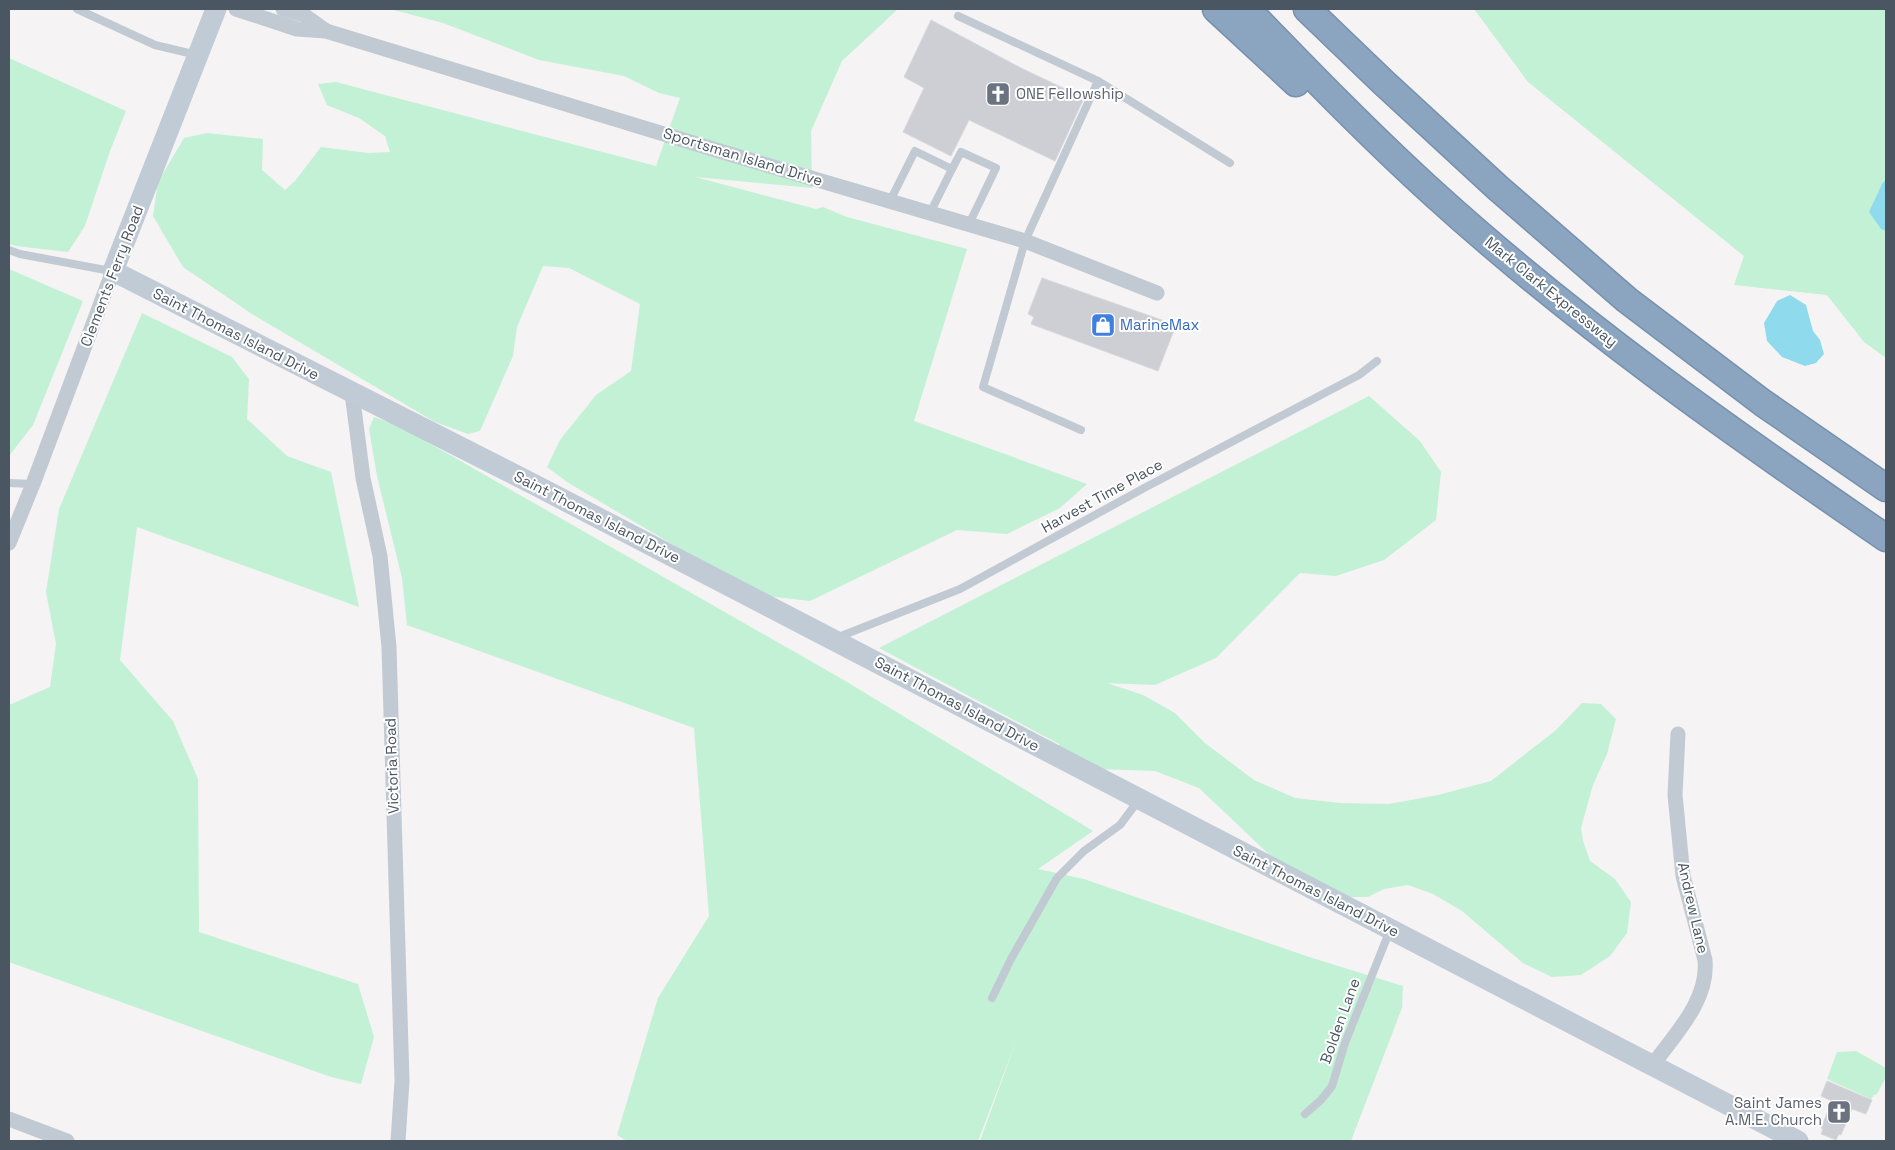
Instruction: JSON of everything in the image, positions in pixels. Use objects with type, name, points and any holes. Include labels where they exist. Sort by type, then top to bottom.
[{"type":"highway","points":[[1216,9],[1329,114],[1435,195]]},
{"type":"highway","name":"Mark Clark Expressway","points":[[1247,9],[1343,108],[1435,195],[1526,273],[1674,390],[1886,538]]},
{"type":"highway","points":[[1306,9],[1498,188],[1627,300],[1763,403],[1886,488]]},
{"type":"main road","name":"Clements Ferry Road","points":[[113,271],[216,9]]},
{"type":"main road","name":"Saint Thomas Island Drive","points":[[113,271],[535,484],[1798,1141]]},
{"type":"street","name":"Sportsman Island Drive","points":[[236,9],[297,29],[326,31],[1025,241],[1156,293]]},
{"type":"street","name":"Sportsman Island Drive","points":[[283,9],[304,15],[326,31]]},
{"type":"street","name":"Clements Ferry Road","points":[[9,543],[34,484],[113,271]]},
{"type":"street","name":"Victoria Road","points":[[352,393],[363,478],[380,556],[389,647],[402,1081],[398,1141]]},
{"type":"street","name":"Andrew Lane","points":[[1652,1066],[1693,1009],[1702,990],[1706,971],[1705,960],[1682,868],[1675,795],[1678,734]]},
{"type":"street","points":[[9,1119],[67,1141]]},
{"type":"lane","points":[[78,9],[155,45],[199,56]]},
{"type":"lane","points":[[958,16],[1098,81],[1230,163]]},
{"type":"lane","points":[[1082,430],[983,387],[1025,241],[1098,81]]},
{"type":"lane","points":[[890,201],[914,151],[952,169]]},
{"type":"lane","points":[[930,213],[961,152],[996,168],[969,224]]},
{"type":"lane","points":[[9,250],[20,254],[113,271]]},
{"type":"lane","name":"Harvest Time Place","points":[[832,639],[960,589],[1146,487],[1359,375],[1377,360]]},
{"type":"lane","points":[[9,483],[34,484]]},
{"type":"lane","points":[[992,998],[1011,959],[1057,878],[1084,851],[1120,825],[1139,799]]},
{"type":"lane","name":"Bolden Lane","points":[[1306,1114],[1332,1086],[1346,1043],[1390,930]]},
{"type":"green space","points":[[390,9],[898,9],[842,61],[811,131],[812,188],[695,177],[816,209],[823,207],[847,217],[967,249],[914,421],[1087,484],[1060,508],[1007,534],[957,530],[810,601],[758,595],[567,482],[547,467],[560,440],[596,395],[631,371],[640,304],[569,268],[543,266],[517,327],[513,356],[480,431],[468,434],[435,422],[252,314],[183,267],[153,216],[158,182],[184,138],[207,133],[263,139],[262,170],[285,190],[295,181],[321,147],[368,153],[390,152],[385,136],[359,118],[327,105],[318,84],[336,82],[656,166],[680,98],[659,93],[624,76],[539,60],[443,23]]},
{"type":"green space","points":[[1474,9],[1886,9],[1886,358],[1864,342],[1827,295],[1734,285],[1744,256],[1528,82]]},
{"type":"green space","points":[[9,58],[126,111],[110,151],[85,226],[68,252],[9,244]]},
{"type":"green space","points":[[9,269],[83,301],[33,425],[9,456]]},
{"type":"green space","points":[[142,313],[232,357],[249,379],[247,419],[287,456],[331,472],[359,607],[137,527],[120,660],[173,721],[198,779],[199,932],[358,984],[374,1037],[361,1084],[331,1077],[9,962],[9,705],[50,687],[56,644],[46,592],[59,509]]},
{"type":"green space","points":[[1369,396],[1420,441],[1441,472],[1436,520],[1384,560],[1336,576],[1300,573],[1216,658],[1155,685],[1107,683],[1143,695],[1175,713],[1205,743],[1254,780],[1295,798],[1340,803],[1389,804],[1438,795],[1491,781],[1556,730],[1582,703],[1601,704],[1616,719],[1607,754],[1593,785],[1581,828],[1590,861],[1615,879],[1631,902],[1627,933],[1610,956],[1581,975],[1552,977],[1523,963],[1462,911],[1433,894],[1408,885],[1384,889],[1368,897],[1344,897],[1277,862],[1199,788],[1155,771],[1097,769],[1060,751],[1059,744],[879,648]]},
{"type":"green space","points":[[374,417],[401,427],[842,679],[1093,831],[1038,869],[1084,879],[1309,957],[1403,986],[1402,1008],[1351,1141],[980,1141],[1017,1039],[978,1141],[627,1141],[617,1135],[658,998],[709,916],[694,728],[407,625],[402,578],[377,476],[369,429]]},
{"type":"green space","points":[[1856,1051],[1886,1068],[1886,1077],[1877,1094],[1871,1099],[1827,1079],[1837,1052]]},
{"type":"water","points":[[1886,179],[1886,231],[1881,229],[1869,212]]},
{"type":"water","points":[[1790,295],[1806,305],[1813,331],[1820,340],[1824,354],[1816,363],[1805,366],[1782,357],[1767,341],[1764,323],[1777,301]]},
{"type":"building","name":"ONE Fellowship","points":[[931,20],[1021,68],[1084,98],[1055,161],[969,120],[951,156],[903,132],[924,88],[904,77]]},
{"type":"building","name":"MarineMax","points":[[1042,278],[1176,325],[1158,371],[1031,324],[1034,317],[1028,314]]},
{"type":"building","name":"Saint James A.M.E. Church","points":[[1827,1081],[1872,1100],[1866,1114],[1852,1109],[1841,1135],[1839,1134],[1836,1140],[1821,1134],[1823,1129],[1821,1128],[1832,1101],[1821,1096]]},
{"type":"place","name":"ONE Fellowship","points":[[998,94]]},
{"type":"place","name":"MarineMax","points":[[1103,325]]},
{"type":"place","name":"Saint James A.M.E. Church","points":[[1839,1112]]}]
